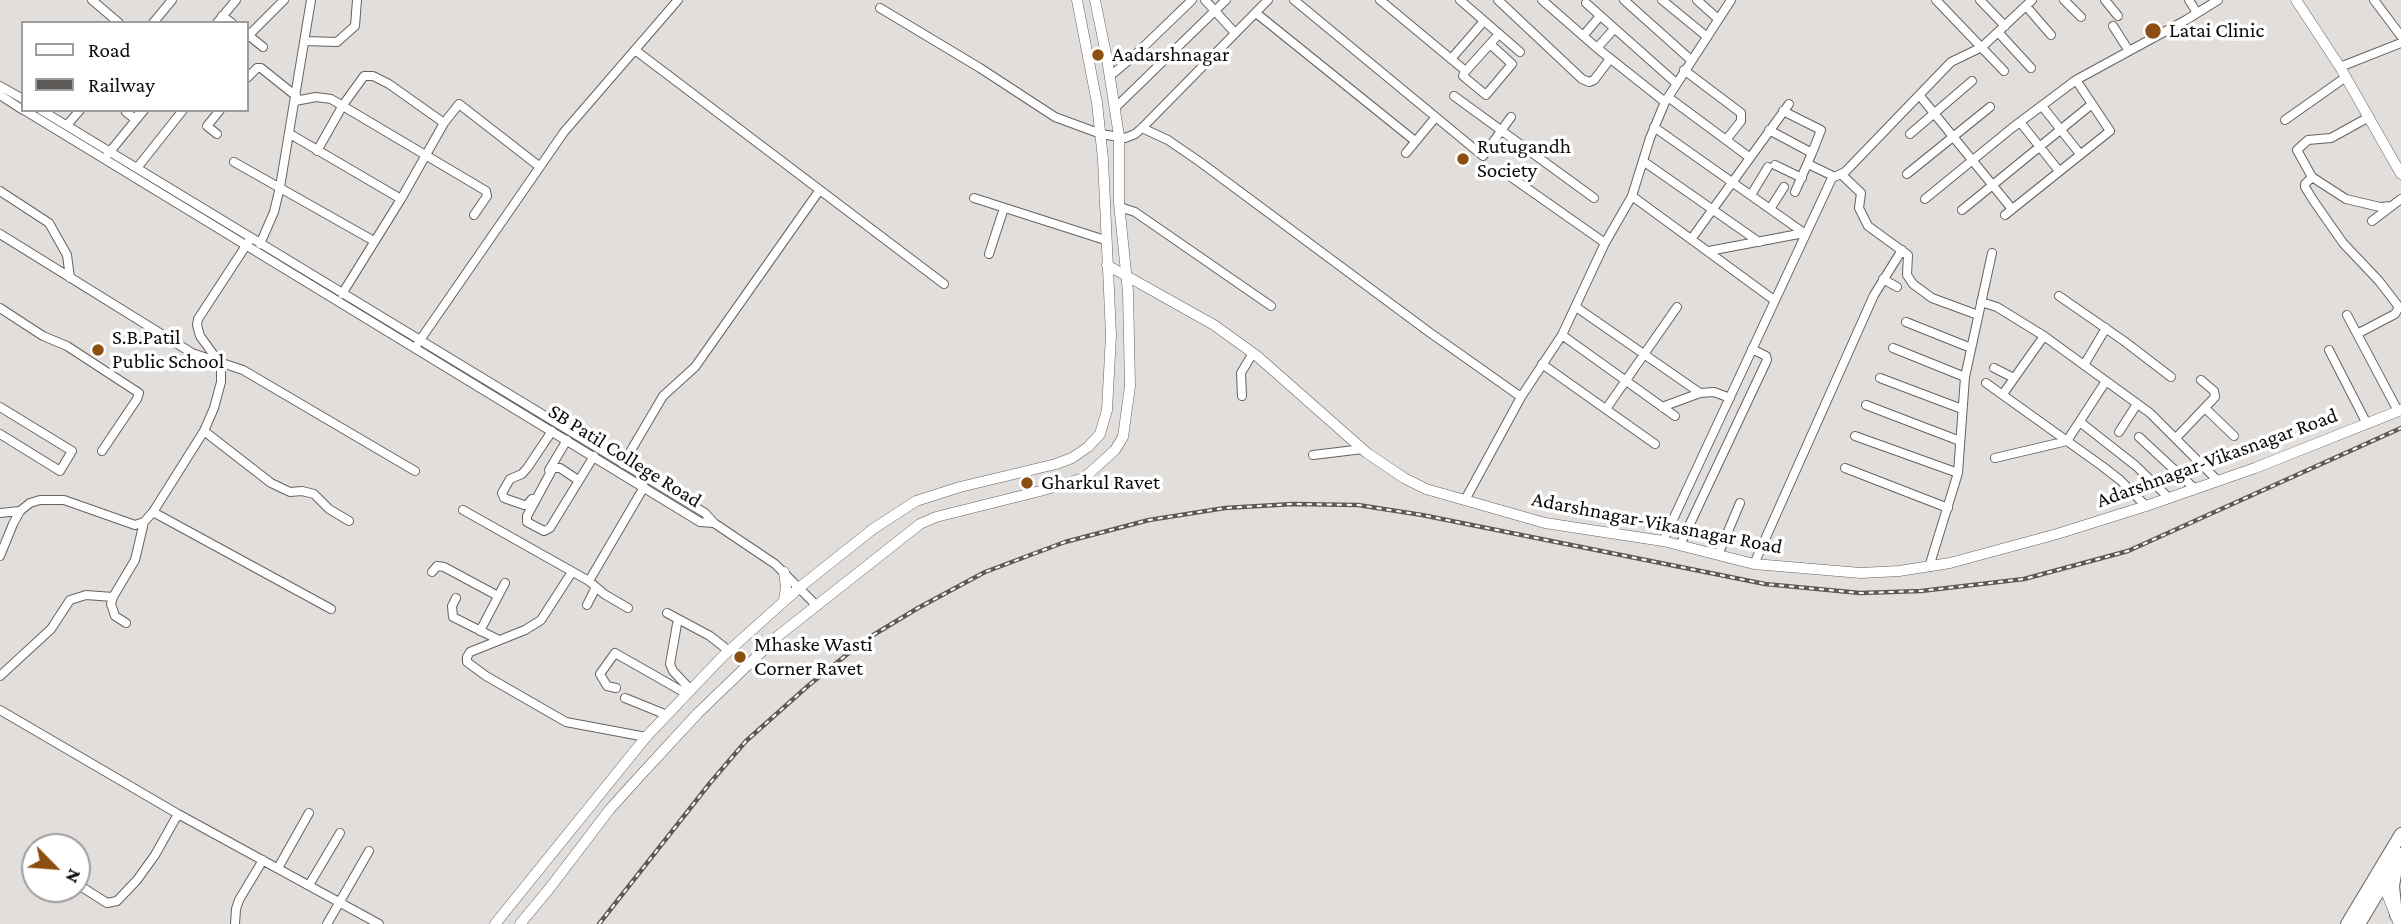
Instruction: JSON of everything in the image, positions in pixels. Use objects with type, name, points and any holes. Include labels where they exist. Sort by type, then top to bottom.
[{"type":"highway","points":[[2360,922],[2401,834]]},
{"type":"highway","points":[[2347,924],[2399,857]]},
{"type":"highway","points":[[2398,920],[2393,886],[2399,857]]},
{"type":"highway","points":[[2360,922],[2380,908],[2398,920]]},
{"type":"main road","points":[[2295,0],[2340,67],[2401,174]]},
{"type":"main road","points":[[495,924],[646,737],[729,651],[800,587],[873,529],[916,501],[960,487],[1056,464],[1072,458],[1100,434],[1107,410],[1111,335],[1101,134],[1077,1]]},
{"type":"main road","points":[[520,924],[610,809],[698,713],[778,636],[920,524],[936,517],[1084,478],[1115,450],[1123,437],[1130,386],[1126,274],[1121,228],[1119,136],[1098,2]]},
{"type":"main road","name":"Adarshnagar-Vikasnagar Road","points":[[1107,265],[1214,325],[1253,353],[1363,449],[1404,478],[1426,489],[1545,523],[1663,541],[1754,564],[1861,573],[1929,568],[2146,506],[2400,410]]},
{"type":"main road","points":[[784,572],[784,600]]},
{"type":"main road","points":[[2379,882],[2398,920]]},
{"type":"street","points":[[92,0],[117,21]]},
{"type":"street","points":[[220,19],[236,0]]},
{"type":"street","points":[[248,34],[284,0]]},
{"type":"street","points":[[260,244],[274,212],[280,187],[311,0]]},
{"type":"street","points":[[304,41],[337,43],[355,26],[357,0]]},
{"type":"street","points":[[417,344],[586,105],[677,0]]},
{"type":"street","points":[[1110,76],[1192,0]]},
{"type":"street","points":[[1205,0],[1235,33]]},
{"type":"street","points":[[1116,107],[1226,0]]},
{"type":"street","points":[[880,8],[1055,117],[1101,134],[1130,137],[1268,0]]},
{"type":"street","points":[[1294,0],[1483,156],[1511,117]]},
{"type":"street","points":[[1380,0],[1462,68]]},
{"type":"street","points":[[1460,0],[1520,52]]},
{"type":"street","points":[[1498,0],[1582,79],[1589,82],[1594,80],[1610,59]]},
{"type":"street","points":[[1542,0],[1610,59],[1749,157]]},
{"type":"street","points":[[1624,0],[1691,60]]},
{"type":"street","points":[[1662,0],[1706,36]]},
{"type":"street","points":[[1697,0],[1718,19]]},
{"type":"street","points":[[1936,0],[2004,71]]},
{"type":"street","points":[[1980,0],[2031,68]]},
{"type":"street","points":[[2064,0],[2081,17]]},
{"type":"street","points":[[2105,0],[2118,16]]},
{"type":"street","points":[[2189,0],[2197,13]]},
{"type":"street","points":[[1925,199],[2076,80],[2218,0]]},
{"type":"street","points":[[2374,0],[2401,37]]},
{"type":"street","points":[[155,21],[170,1]]},
{"type":"street","points":[[1465,500],[1521,397],[1562,335],[1605,243],[1632,196],[1666,99],[1729,1]]},
{"type":"street","points":[[1586,3],[1676,83]]},
{"type":"street","points":[[1663,541],[1804,233],[1838,175],[1888,129],[1951,62],[1982,47],[2029,3],[2051,35]]},
{"type":"street","points":[[1256,13],[1415,141]]},
{"type":"street","points":[[1583,36],[1600,16]]},
{"type":"street","points":[[1451,59],[1484,21]]},
{"type":"street","points":[[2113,26],[2129,51]]},
{"type":"street","points":[[1597,48],[1614,29]]},
{"type":"street","points":[[1490,44],[1512,64],[1486,94],[1463,76],[1490,44],[1499,34]]},
{"type":"street","points":[[248,36],[263,47]]},
{"type":"street","points":[[2340,67],[2401,43]]},
{"type":"street","points":[[635,50],[944,284]]},
{"type":"street","points":[[248,77],[257,68],[261,68],[295,98],[325,97],[426,155],[487,193],[474,215]]},
{"type":"street","points":[[1684,70],[1741,113],[1741,121],[1726,140]]},
{"type":"street","points":[[317,151],[360,79],[369,75],[389,84],[444,123]]},
{"type":"street","points":[[2285,120],[2346,77]]},
{"type":"street","points":[[2005,215],[2110,131],[2076,80]]},
{"type":"street","points":[[1910,134],[1972,81]]},
{"type":"street","points":[[0,86],[21,98]]},
{"type":"street","name":"SB Patil College Road","points":[[0,95],[21,109]]},
{"type":"street","points":[[1454,96],[1594,198]]},
{"type":"street","points":[[1920,96],[2012,209]]},
{"type":"street","points":[[342,294],[444,123],[459,104],[540,167]]},
{"type":"street","points":[[1962,210],[2092,104]]},
{"type":"street","points":[[2042,106],[2080,154]]},
{"type":"street","points":[[1692,238],[1786,107],[1821,130],[1795,192]]},
{"type":"street","points":[[1906,174],[1990,107]]},
{"type":"street","name":"SB Patil College Road","points":[[27,112],[107,155],[417,344],[705,513],[714,523]]},
{"type":"street","name":"SB Patil College Road","points":[[44,112],[107,155],[137,168],[249,242],[260,244],[342,294],[552,431],[700,522],[714,523]]},
{"type":"street","points":[[67,125],[78,112]]},
{"type":"street","points":[[126,112],[135,119],[140,114]]},
{"type":"street","points":[[137,168],[181,112]]},
{"type":"street","points":[[217,112],[207,125],[217,134]]},
{"type":"street","points":[[107,155],[140,114]]},
{"type":"street","points":[[2369,117],[2331,138],[2308,140],[2297,150],[2312,177],[2346,199],[2380,207],[2391,206]]},
{"type":"street","points":[[1406,153],[1435,118]]},
{"type":"street","points":[[2020,122],[2059,171]]},
{"type":"street","points":[[1654,127],[1804,233]]},
{"type":"street","points":[[1142,128],[1168,140],[1200,162],[1521,397]]},
{"type":"street","points":[[1769,130],[1812,153]]},
{"type":"street","points":[[290,134],[401,199]]},
{"type":"street","points":[[1643,161],[1759,242]]},
{"type":"street","points":[[234,162],[374,241]]},
{"type":"street","points":[[1808,164],[1838,175],[1861,192],[1859,208],[1868,226],[1910,258],[1907,275],[1921,291],[1978,315]]},
{"type":"street","points":[[1751,195],[1771,166],[1801,178]]},
{"type":"street","points":[[1511,177],[1605,243]]},
{"type":"street","points":[[2312,177],[2305,187],[2313,200],[2343,243],[2399,307],[2395,314],[2357,334]]},
{"type":"street","points":[[1770,209],[1783,187]]},
{"type":"street","points":[[0,191],[49,223],[67,255],[70,278]]},
{"type":"street","points":[[623,464],[663,396],[695,367],[819,191]]},
{"type":"street","points":[[1632,196],[1774,300]]},
{"type":"street","points":[[974,198],[1105,240]]},
{"type":"street","points":[[2372,220],[2401,199]]},
{"type":"street","points":[[1120,207],[1135,212],[1271,306]]},
{"type":"street","points":[[989,254],[1004,208]]},
{"type":"street","points":[[1709,251],[1804,233]]},
{"type":"street","points":[[0,234],[191,353],[218,360],[249,373],[415,471]]},
{"type":"street","points":[[126,623],[112,611],[113,597],[135,560],[144,522],[204,431],[221,382],[222,373],[218,360],[200,336],[197,325],[249,242]]},
{"type":"street","points":[[1754,564],[1814,425],[1883,279],[1902,250]]},
{"type":"street","points":[[1929,568],[1958,473],[1965,377],[1978,315],[1989,304],[1992,253]]},
{"type":"street","points":[[1883,279],[1897,287]]},
{"type":"street","points":[[2059,296],[2171,377]]},
{"type":"street","points":[[1989,304],[2044,336],[2137,404],[2176,438],[2218,481]]},
{"type":"street","points":[[1576,307],[1700,393]]},
{"type":"street","points":[[1606,409],[1677,307]]},
{"type":"street","points":[[0,308],[138,391],[139,396],[102,451]]},
{"type":"street","points":[[2347,315],[2400,410]]},
{"type":"street","points":[[1906,322],[1971,348]]},
{"type":"street","points":[[2084,365],[2106,328]]},
{"type":"street","points":[[1562,335],[1675,416]]},
{"type":"street","points":[[2003,394],[2044,336]]},
{"type":"street","points":[[1893,348],[1965,377]]},
{"type":"street","points":[[1680,545],[1767,358],[1752,349]]},
{"type":"street","points":[[2329,350],[2367,424]]},
{"type":"street","points":[[1241,396],[1241,373],[1253,353]]},
{"type":"street","points":[[1542,364],[1655,444]]},
{"type":"street","points":[[1994,368],[2014,378]]},
{"type":"street","points":[[1743,369],[1759,377]]},
{"type":"street","points":[[1880,378],[1962,409]]},
{"type":"street","points":[[2176,438],[2216,394],[2201,380]]},
{"type":"street","points":[[1995,458],[2067,442],[2106,381]]},
{"type":"street","points":[[1986,383],[2120,480],[2146,506]]},
{"type":"street","points":[[1661,407],[1700,393],[1714,393],[1730,398]]},
{"type":"street","points":[[2119,432],[2137,404]]},
{"type":"street","points":[[1866,405],[1960,441]]},
{"type":"street","points":[[0,407],[72,451],[60,471],[0,434]]},
{"type":"street","points":[[2205,408],[2234,436]]},
{"type":"street","points":[[2080,422],[2136,466],[2169,498]]},
{"type":"street","points":[[204,431],[271,483],[290,492],[309,492],[349,521]]},
{"type":"street","points":[[552,431],[528,467],[506,484],[502,493],[505,498],[527,505],[567,440]]},
{"type":"street","points":[[1855,436],[1958,473]]},
{"type":"street","points":[[2139,437],[2194,489]]},
{"type":"street","points":[[1313,455],[1363,449]]},
{"type":"street","points":[[578,480],[560,468],[553,468],[527,516],[527,522],[547,531],[594,456]]},
{"type":"street","points":[[1845,468],[1948,508]]},
{"type":"street","points":[[587,605],[593,584],[644,487]]},
{"type":"street","points":[[0,556],[20,511],[30,503],[52,498],[78,504],[125,523],[135,525],[144,522]]},
{"type":"street","points":[[1718,555],[1740,503]]},
{"type":"street","points":[[463,510],[593,584],[628,608]]},
{"type":"street","points":[[0,513],[20,511]]},
{"type":"street","points":[[153,512],[331,609]]},
{"type":"street","points":[[714,523],[784,572],[817,606]]},
{"type":"street","points":[[0,529],[13,524]]},
{"type":"street","points":[[432,572],[437,566],[444,567],[498,596]]},
{"type":"street","points":[[572,572],[541,620],[471,652],[467,657],[470,666],[566,722],[646,737]]},
{"type":"street","points":[[480,631],[505,583]]},
{"type":"street","points":[[0,676],[51,629],[70,600],[86,595],[113,597]]},
{"type":"street","points":[[456,598],[452,606],[453,617],[499,640]]},
{"type":"street","points":[[667,613],[710,636],[729,651]]},
{"type":"street","points":[[677,624],[670,664],[689,692]]},
{"type":"street","points":[[616,688],[607,686],[600,674],[615,653],[689,692]]},
{"type":"street","points":[[625,698],[667,715]]},
{"type":"street","points":[[0,710],[178,814],[379,924]]},
{"type":"street","points":[[278,867],[309,813]]},
{"type":"street","points":[[91,893],[107,904],[117,901],[155,855],[178,814]]},
{"type":"street","points":[[309,885],[340,833]]},
{"type":"street","points":[[327,924],[369,851]]},
{"type":"street","points":[[235,924],[239,900],[263,860]]},
{"type":"railway","points":[[599,924],[746,741],[809,685],[865,640],[918,608],[985,572],[1065,542],[1149,520],[1225,508],[1293,504],[1358,505],[1422,515],[1765,584],[1860,593],[1921,591],[2024,579],[2128,551],[2401,428]]},
{"type":"place","name":"Latai Clinic","points":[[2153,31]]},
{"type":"place","name":"Aadarshnagar","points":[[1098,55]]},
{"type":"place","name":"Rutugandh Society","points":[[1463,159]]},
{"type":"place","name":"S.B.Patil Public School","points":[[98,350]]},
{"type":"place","name":"Gharkul Ravet","points":[[1027,483]]},
{"type":"place","name":"Mhaske Wasti Corner Ravet","points":[[740,657]]}]
